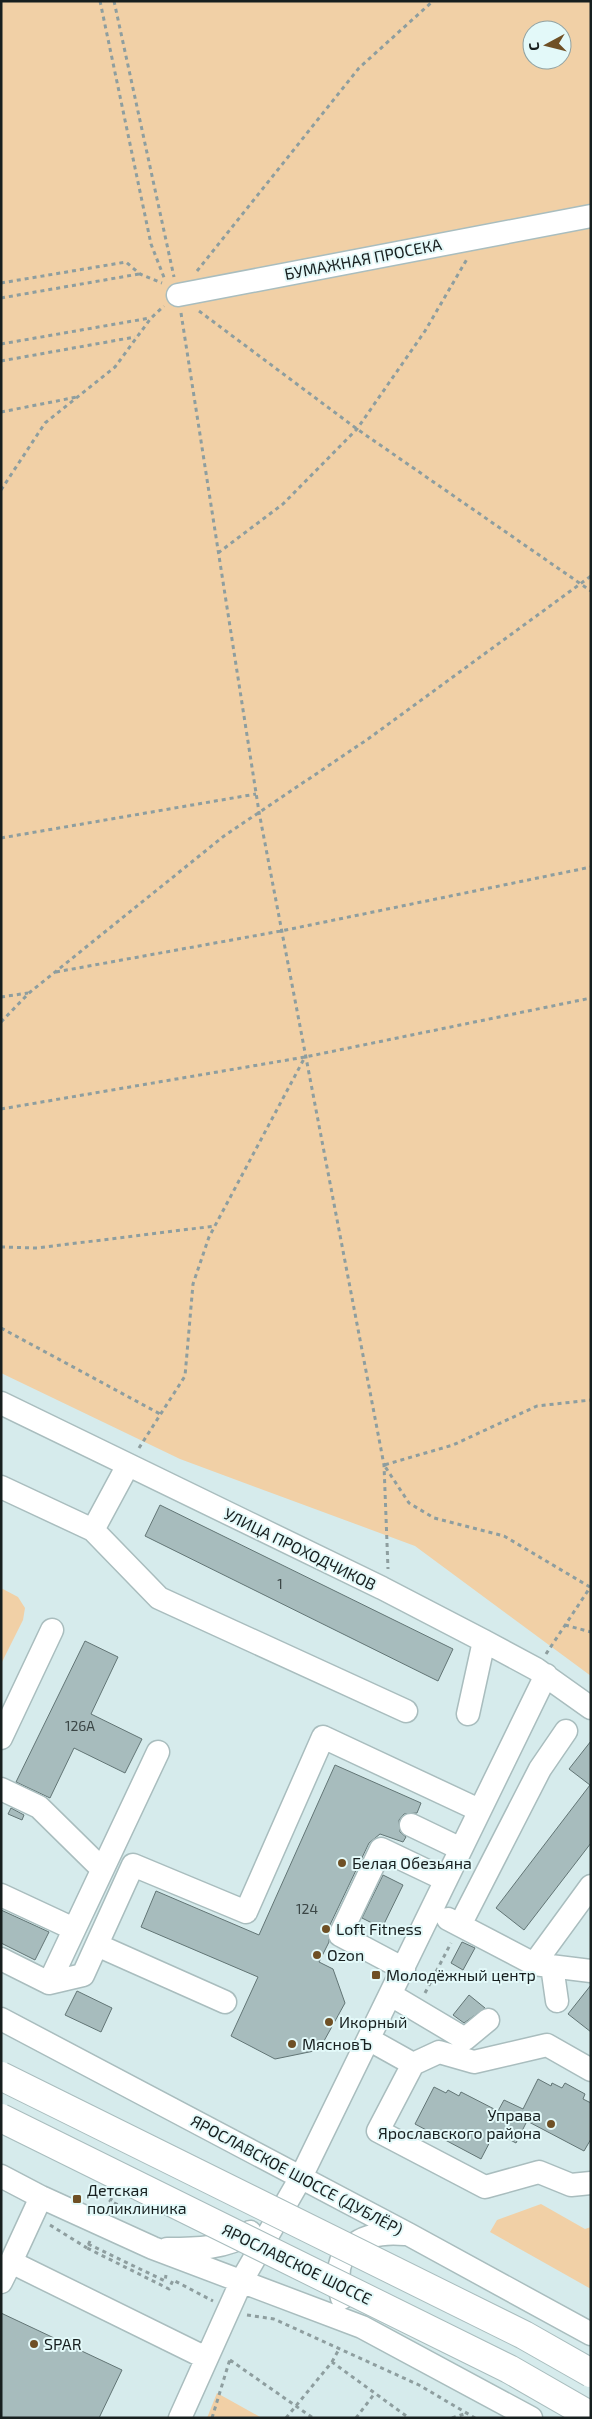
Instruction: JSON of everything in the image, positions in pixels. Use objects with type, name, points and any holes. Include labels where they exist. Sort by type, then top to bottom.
[{"type":"main road","points":[[1,2076],[524,2334],[591,2372]]},
{"type":"main road","name":"ЯРОСЛАВСКОЕ ШОССЕ","points":[[1,2118],[509,2369],[591,2416]]},
{"type":"street","name":"БУМАЖНАЯ ПРОСЕКА","points":[[172,290],[591,216]]},
{"type":"street","name":"УЛИЦА ПРОХОДЧИКОВ","points":[[3,1406],[382,1588],[541,1672],[591,1708]]},
{"type":"street","points":[[93,1530],[128,1465]]},
{"type":"street","points":[[1,1487],[93,1530],[159,1598],[406,1711]]},
{"type":"street","points":[[1,1738],[52,1630]]},
{"type":"street","points":[[468,1714],[484,1641]]},
{"type":"street","points":[[180,2418],[242,2280],[300,2179],[370,2040],[461,1849],[541,1672]]},
{"type":"street","points":[[460,1925],[540,1769],[566,1730]]},
{"type":"street","points":[[1,1959],[49,1983],[83,1975],[133,1865],[246,1912],[323,1737],[479,1810]]},
{"type":"street","points":[[49,1983],[158,1752]]},
{"type":"street","points":[[1,1789],[39,1807],[102,1870]]},
{"type":"street","points":[[412,1825],[461,1849]]},
{"type":"street","points":[[404,1969],[340,1935],[344,1926],[382,1849],[446,1880]]},
{"type":"street","points":[[543,1965],[591,1886]]},
{"type":"street","points":[[1,1895],[74,1928]]},
{"type":"street","points":[[432,1910],[543,1965],[591,1971]]},
{"type":"street","points":[[97,1945],[224,2002]]},
{"type":"street","points":[[543,1965],[557,2001]]},
{"type":"street","points":[[391,1996],[465,2039],[488,2020]]},
{"type":"street","name":"ЯРОСЛАВСКОЕ ШОССЕ (ДУБЛЁР)","points":[[1,2019],[146,2094],[300,2179],[408,2234],[591,2334]]},
{"type":"street","points":[[370,2040],[413,2064]]},
{"type":"street","points":[[591,2070],[547,2045],[474,2062],[439,2052],[413,2064],[378,2131],[485,2187],[539,2172],[571,2185],[591,2183]]},
{"type":"street","points":[[1,2176],[41,2197],[154,2248],[362,2327],[531,2418]]},
{"type":"street","points":[[41,2197],[6,2272],[206,2358]]},
{"type":"street","points":[[154,2248],[206,2248],[228,2242],[247,2234],[287,2201]]},
{"type":"street","points":[[362,2327],[349,2312],[342,2296],[337,2277],[341,2259],[354,2244],[369,2236],[387,2232],[408,2234]]},
{"type":"path","points":[[100,1],[151,244],[172,290]]},
{"type":"path","points":[[114,1],[172,290],[218,553],[259,812],[384,1465],[388,1567]]},
{"type":"path","points":[[1,490],[45,424],[115,367],[172,290],[359,68],[433,1]]},
{"type":"path","points":[[218,553],[283,504],[357,429],[425,331],[481,236]]},
{"type":"path","points":[[1,283],[126,262],[140,274],[172,290],[357,429],[591,591]]},
{"type":"path","points":[[1,298],[140,274]]},
{"type":"path","points":[[1,344],[150,318]]},
{"type":"path","points":[[1,361],[136,337]]},
{"type":"path","points":[[1,412],[79,396]]},
{"type":"path","points":[[1,1022],[29,993],[224,836],[368,739],[591,576]]},
{"type":"path","points":[[1,838],[256,794]]},
{"type":"path","points":[[55,972],[281,931],[591,867]]},
{"type":"path","points":[[1,997],[29,993]]},
{"type":"path","points":[[1,1109],[305,1057],[591,998]]},
{"type":"path","points":[[128,1465],[162,1415],[185,1376],[193,1284],[215,1226],[305,1057]]},
{"type":"path","points":[[1,1247],[37,1248],[215,1226]]},
{"type":"path","points":[[1,1328],[162,1415]]},
{"type":"path","points":[[384,1465],[453,1445],[537,1406],[591,1400]]},
{"type":"path","points":[[384,1465],[409,1503],[434,1518],[504,1536],[590,1586],[565,1625],[541,1672]]},
{"type":"path","points":[[565,1625],[591,1632]]},
{"type":"path","points":[[416,2010],[460,1925]]},
{"type":"path","points":[[110,2201],[135,2213]]},
{"type":"path","points":[[90,2239],[87,2248],[169,2289],[173,2280],[228,2309],[244,2315],[274,2320],[419,2385],[476,2418]]},
{"type":"path","points":[[88,2244],[165,2281],[168,2276],[159,2272]]},
{"type":"path","points":[[286,2418],[332,2362],[340,2349]]},
{"type":"path","points":[[212,2418],[233,2351]]},
{"type":"path","points":[[230,2360],[313,2418]]},
{"type":"path","points":[[332,2362],[409,2418]]},
{"type":"path","points":[[356,2418],[375,2393]]},
{"type":"path","points":[[452,2418],[466,2412]]},
{"type":"shaded area","points":[[1,1],[591,1],[591,1676],[415,1546],[180,1459],[1,1373]]},
{"type":"shaded area","points":[[1,1588],[18,1597],[25,1608],[23,1620],[1,1664]]},
{"type":"shaded area","points":[[541,2204],[585,2229],[591,2227],[591,2289],[490,2232],[497,2220]]},
{"type":"shaded area","points":[[217,2393],[262,2418],[207,2418]]},
{"type":"building","points":[[160,1505],[453,1649],[438,1681],[145,1536]]},
{"type":"building","points":[[85,1641],[118,1657],[91,1714],[142,1739],[125,1773],[74,1748],[50,1798],[16,1782]]},
{"type":"building","points":[[591,1741],[591,1843],[524,1930],[496,1908],[590,1785],[569,1769]]},
{"type":"building","points":[[335,1765],[421,1803],[417,1813],[404,1814],[399,1820],[400,1832],[406,1837],[403,1842],[380,1834],[369,1843],[328,1929],[329,1942],[319,1962],[333,1969],[345,2003],[319,2050],[275,2059],[231,2036],[258,1977],[141,1927],[156,1891],[259,1935]]},
{"type":"building","points":[[11,1808],[24,1815],[22,1820],[8,1814]]},
{"type":"building","points":[[383,1875],[403,1885],[382,1928],[362,1918]]},
{"type":"building","points":[[1,1910],[49,1932],[35,1960],[1,1943]]},
{"type":"building","points":[[462,1942],[475,1948],[463,1970],[451,1963]]},
{"type":"building","points":[[591,1985],[591,2032],[568,2014]]},
{"type":"building","points":[[77,1991],[112,2008],[101,2032],[65,2015]]},
{"type":"building","points":[[469,1995],[485,2008],[464,2023],[453,2015]]},
{"type":"building","points":[[538,2079],[551,2086],[552,2083],[562,2088],[565,2083],[585,2094],[583,2099],[591,2103],[591,2139],[584,2151],[527,2121],[516,2143],[495,2132],[481,2159],[415,2124],[434,2087],[446,2093],[448,2090],[459,2096],[461,2092],[498,2111],[504,2100],[523,2109]]},
{"type":"building","name":"SPAR","points":[[1,2313],[122,2370],[99,2418],[1,2418]]},
{"type":"place","name":"Белая Обезьяна","points":[[342,1863]]},
{"type":"place","name":"Loft Fitness","points":[[326,1929]]},
{"type":"place","name":"Ozon","points":[[317,1955]]},
{"type":"place","name":"Молодёжный центр","points":[[376,1975]]},
{"type":"place","name":"Икорный","points":[[329,2022]]},
{"type":"place","name":"МясновЪ","points":[[292,2044]]},
{"type":"place","name":"Управа Ярославского района","points":[[551,2124]]},
{"type":"place","name":"Детская поликлиника","points":[[77,2199]]},
{"type":"place","name":"SPAR","points":[[34,2344]]}]
